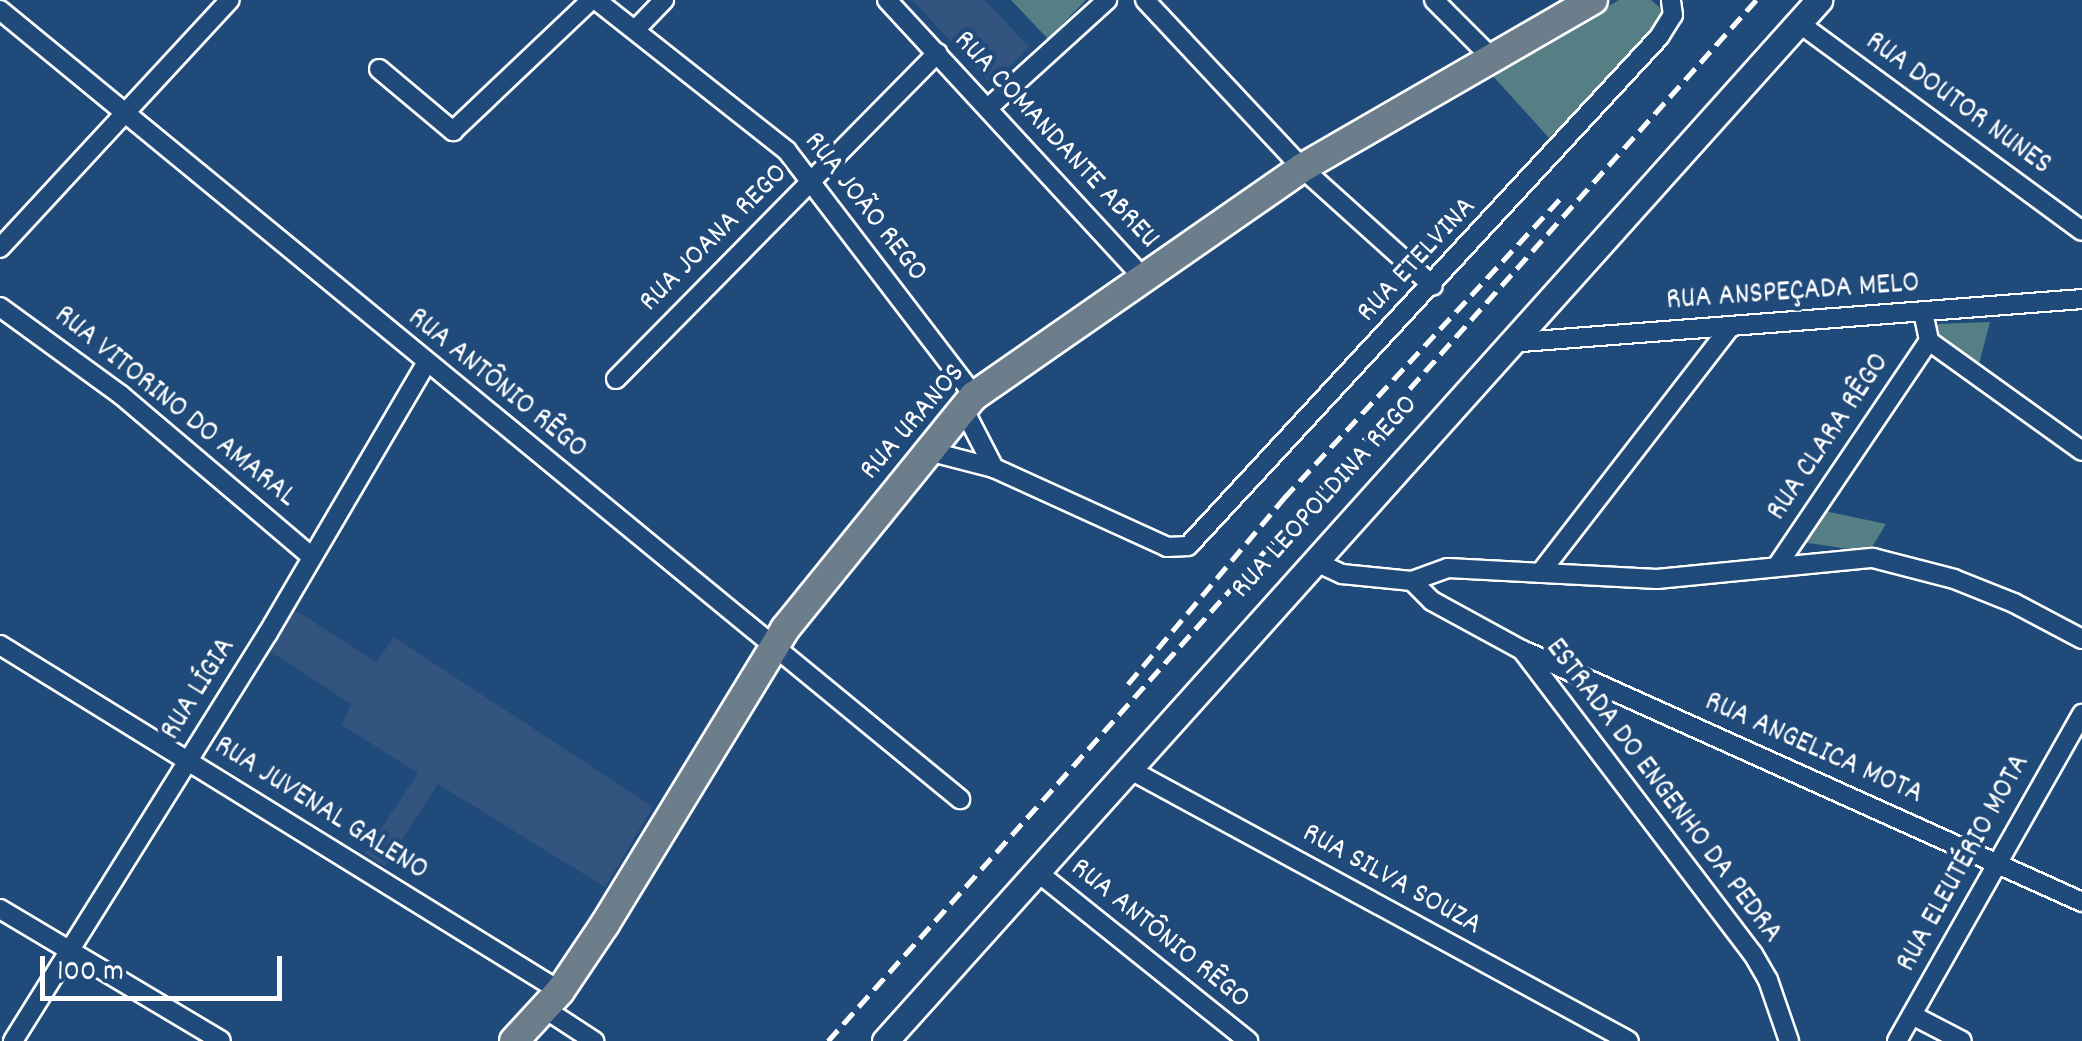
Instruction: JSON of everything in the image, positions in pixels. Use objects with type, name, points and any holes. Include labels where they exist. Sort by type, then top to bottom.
[{"type":"main road","name":"RUA URANOS","points":[[514,1041],[552,1000],[773,647],[968,402],[1142,276],[1302,168],[1593,0]]},
{"type":"main road","name":"RUA LEOPOLDINA REGO","points":[[885,1041],[1819,0]]},
{"type":"street","points":[[2,16],[20,0]]},
{"type":"street","points":[[0,248],[230,0]]},
{"type":"street","points":[[379,69],[453,130],[594,0]]},
{"type":"street","name":"RUA JOÃO REGO","points":[[594,0],[768,133],[812,180],[968,402],[994,468]]},
{"type":"street","points":[[634,30],[664,0]]},
{"type":"street","name":"RUA COMANDANTE ABREU","points":[[887,0],[1142,276]]},
{"type":"street","points":[[988,108],[1106,0]]},
{"type":"street","points":[[1146,0],[1302,168],[1432,286]]},
{"type":"street","points":[[1434,0],[1493,59]]},
{"type":"street","name":"RUA ETELVINA","points":[[994,468],[1167,547],[1184,548],[1432,286],[1659,37],[1672,14],[1670,0]]},
{"type":"street","name":"RUA ANTÔNIO RÊGO","points":[[2,16],[960,799]]},
{"type":"street","name":"RUA DOUTOR NUNES","points":[[1799,23],[2082,231]]},
{"type":"street","name":"RUA JOANA REGO","points":[[616,378],[937,53]]},
{"type":"street","name":"RUA ANSPEÇADA MELO","points":[[1508,343],[2082,300]]},
{"type":"street","name":"RUA VITORINO DO AMARAL","points":[[0,307],[121,395],[311,556]]},
{"type":"street","points":[[1923,312],[1929,341],[2082,451]]},
{"type":"street","points":[[1540,573],[1731,326]]},
{"type":"street","name":"RUA CLARA RÊGO","points":[[1777,566],[1929,341]]},
{"type":"street","name":"RUA LÍGIA","points":[[13,1041],[268,634],[426,364]]},
{"type":"street","points":[[928,450],[994,468]]},
{"type":"street","points":[[1314,561],[1342,574],[1412,581],[1448,568],[1657,579],[1846,558],[1899,562],[2014,603],[2082,638]]},
{"type":"street","name":"ESTRADA DO ENGENHO DA PEDRA","points":[[1412,581],[1432,601],[1522,650],[1754,954],[1768,980],[1789,1041]]},
{"type":"street","name":"RUA JUVENAL GALENO","points":[[0,646],[187,761],[552,1000],[594,1041]]},
{"type":"street","name":"RUA ANGELICA MOTA","points":[[1522,650],[2082,902]]},
{"type":"street","name":"RUA ELEUTÉRIO MOTA","points":[[1897,1041],[2082,714]]},
{"type":"street","name":"RUA SILVA SOUZA","points":[[1127,768],[1629,1041]]},
{"type":"street","name":"RUA ANTÔNIO RÊGO","points":[[1036,871],[1248,1041]]},
{"type":"street","points":[[0,909],[221,1041]]},
{"type":"street","points":[[1912,1015],[1962,1041]]},
{"type":"shaded area","points":[[912,0],[985,0],[1029,47],[991,84]]},
{"type":"shaded area","points":[[295,610],[376,662],[394,637],[653,807],[605,887],[438,784],[385,866],[365,853],[418,773],[342,725],[351,704],[268,650]]},
{"type":"green space","points":[[1011,0],[1086,0],[1048,39]]},
{"type":"green space","points":[[1619,0],[1651,0],[1664,11],[1660,31],[1549,138],[1492,75]]},
{"type":"green space","points":[[1990,322],[1978,368],[1934,335],[1936,324]]},
{"type":"green space","points":[[1820,510],[1886,524],[1869,552],[1801,542]]},
{"type":"railway","points":[[828,1041],[1756,0]]},
{"type":"railway","points":[[1128,684],[1284,498],[1560,199]]}]
